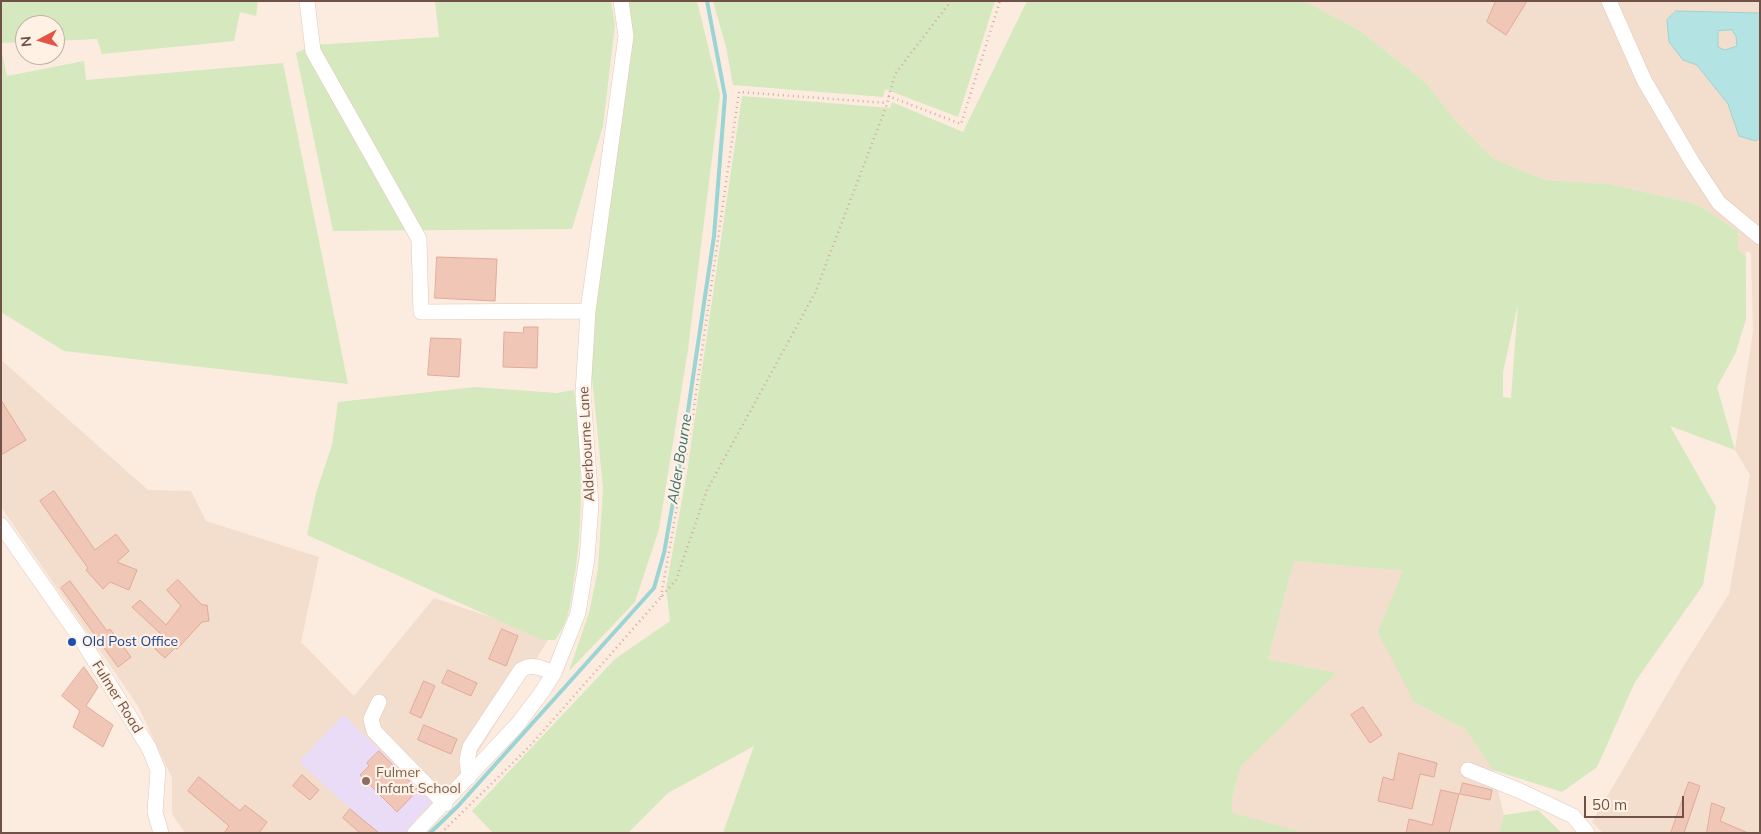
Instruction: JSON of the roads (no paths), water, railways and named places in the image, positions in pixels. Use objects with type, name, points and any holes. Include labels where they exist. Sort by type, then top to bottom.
[{"type":"street","points":[[307,1],[313,51],[419,239],[421,312],[588,312]]},
{"type":"street","name":"Alderbourne Lane","points":[[415,833],[445,804],[517,725],[554,673],[578,613],[587,558],[591,504],[583,394],[588,312],[625,45],[622,1]]},
{"type":"street","points":[[1609,1],[1644,80],[1692,162],[1719,203],[1758,232]]},
{"type":"street","name":"Fulmer Road","points":[[1,525],[83,642],[148,748],[158,770],[155,812],[161,833]]},
{"type":"street","points":[[469,777],[467,760],[470,747],[521,670],[529,666],[539,667],[554,673]]},
{"type":"street","points":[[379,702],[371,719],[374,731],[445,804]]},
{"type":"street","points":[[1468,770],[1518,790],[1573,816],[1587,833]]},
{"type":"water","points":[[1676,11],[1760,13],[1760,137],[1756,141],[1739,136],[1728,104],[1697,65],[1683,60],[1669,42],[1667,20]],"holes":[[[1732,30],[1736,36],[1737,46],[1725,50],[1718,47],[1718,31]]]},
{"type":"waterway","name":"Alder Bourne","points":[[430,833],[458,806],[654,588],[664,553],[682,451],[714,236],[725,96],[707,1]]},
{"type":"place","name":"Old Post Office","points":[[72,642]]},
{"type":"place","name":"Fulmer Infant School","points":[[366,781]]}]
